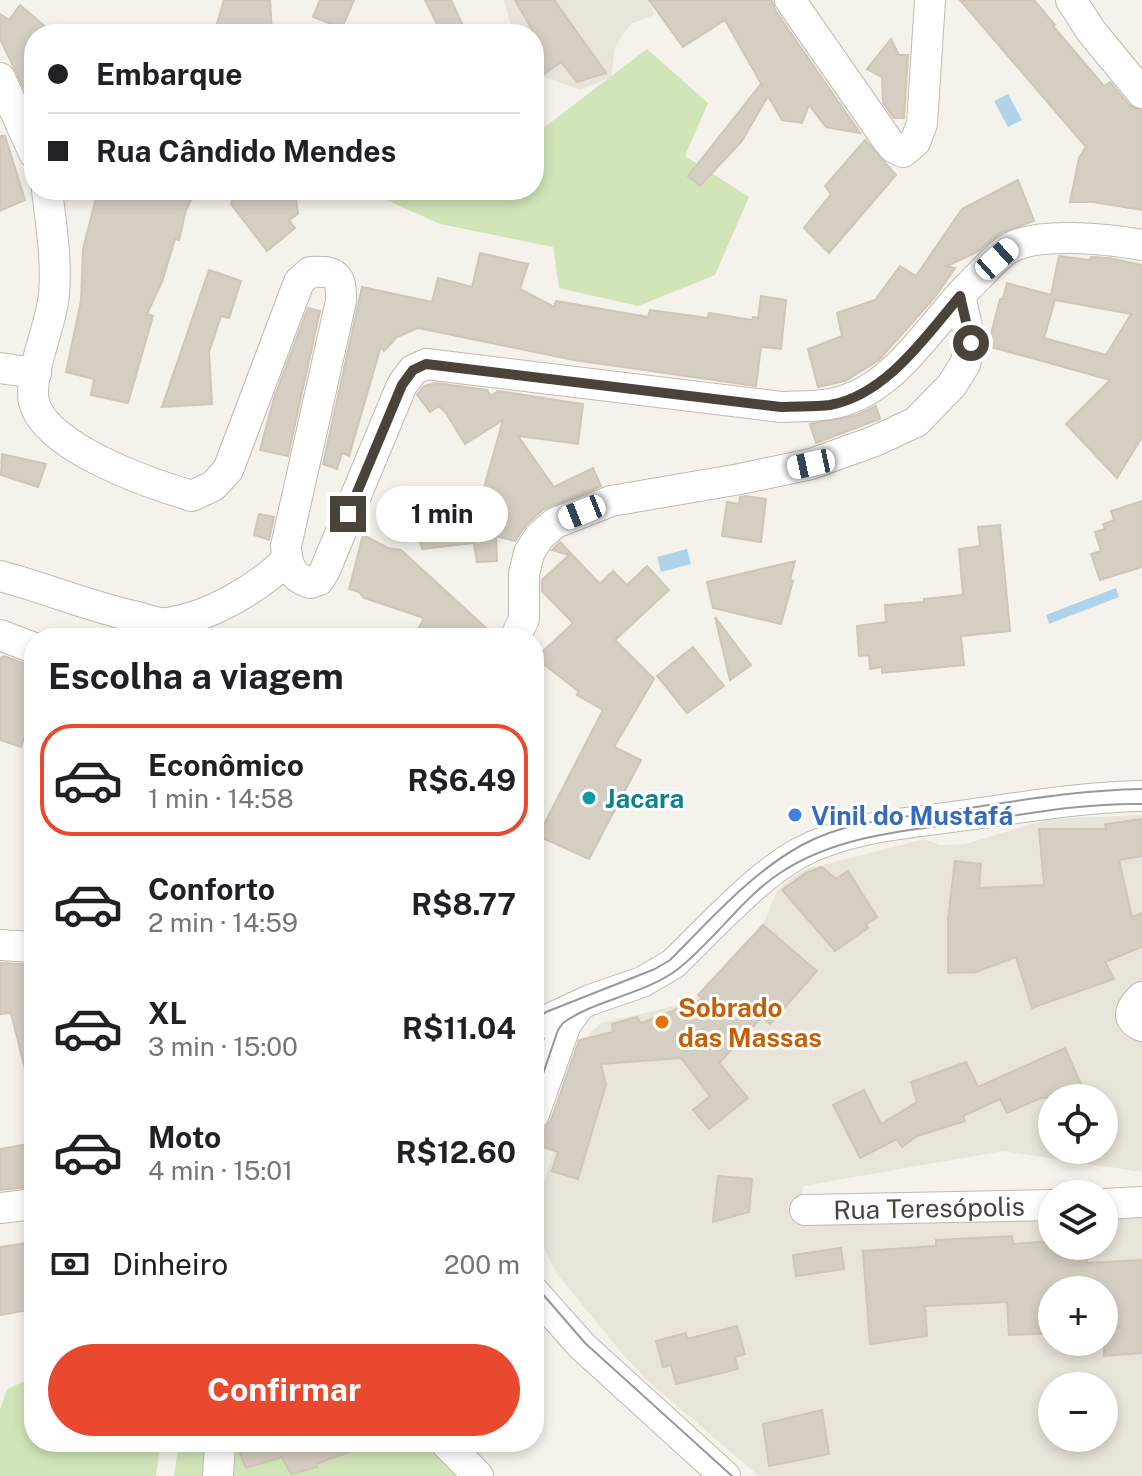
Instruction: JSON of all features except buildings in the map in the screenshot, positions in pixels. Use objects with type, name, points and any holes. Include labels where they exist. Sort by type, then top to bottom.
[{"type":"street","points":[[790,0],[888,141],[903,152],[915,142],[922,124],[930,0]]},
{"type":"street","points":[[1071,0],[1091,31],[1142,93]]},
{"type":"street","points":[[0,78],[24,131]]},
{"type":"street","points":[[48,200],[54,295],[36,373],[34,401],[42,420],[67,443],[132,477],[192,496],[213,486],[228,470],[299,282],[310,272],[330,272],[342,286],[286,546],[292,574],[310,583],[319,580],[393,402],[413,370],[426,364],[781,407],[832,404],[871,388],[911,353],[960,296],[1010,247],[1050,238],[1103,238],[1142,245]]},
{"type":"street","points":[[520,628],[524,619],[524,574],[529,553],[539,537],[555,523],[611,501],[811,464],[875,441],[916,422],[952,385],[965,364],[971,343],[960,296]]},
{"type":"street","points":[[0,368],[36,373]]},
{"type":"street","points":[[0,576],[37,585],[109,611],[165,624],[209,610],[268,578],[287,560]]},
{"type":"street","points":[[0,635],[24,644]]},
{"type":"street","points":[[544,1021],[660,974],[772,870],[800,852],[835,837],[1098,797],[1142,796]]},
{"type":"street","points":[[0,945],[24,946]]},
{"type":"street","points":[[1142,997],[1133,1006],[1130,1015],[1142,1026]]},
{"type":"street","points":[[544,1086],[566,1024],[580,1005]]},
{"type":"street","points":[[1118,1203],[1142,1202]]},
{"type":"street","points":[[0,1208],[24,1205]]},
{"type":"street","name":"Rua Teresópolis","points":[[805,1210],[1038,1205]]},
{"type":"street","points":[[544,1303],[582,1346],[725,1476]]},
{"type":"street","points":[[218,1476],[219,1452]]},
{"type":"street","points":[[455,1452],[478,1476]]},
{"type":"shaded area","points":[[504,0],[648,0],[654,13],[631,24],[622,36],[615,48],[611,77],[580,90],[544,77],[544,24],[510,24]]},
{"type":"shaded area","points":[[1142,815],[1142,1172],[1089,1164],[1118,1164],[1118,1084],[1038,1084],[1038,1156],[1003,1151],[803,1186],[799,1218],[1038,1211],[1038,1260],[1118,1260],[1118,1210],[1142,1209],[1142,1476],[759,1476],[648,1381],[556,1273],[544,1247],[544,1182],[589,1034],[601,1023],[679,1005],[699,996],[763,924],[777,891],[807,869],[925,839],[940,845],[965,844],[1049,819]]},
{"type":"green space","points":[[647,49],[708,103],[685,156],[749,197],[715,275],[638,306],[559,288],[553,247],[440,224],[386,200],[544,200],[544,127]]},
{"type":"green space","points":[[24,1381],[24,1452],[160,1452],[156,1476],[0,1476],[0,1409],[7,1389]]},
{"type":"green space","points":[[178,1452],[471,1452],[492,1476],[174,1476]]},
{"type":"water","points":[[1008,94],[1022,120],[1008,127],[994,101]]},
{"type":"water","points":[[687,549],[691,564],[661,572],[657,557]]},
{"type":"water","points":[[1116,588],[1119,597],[1049,624],[1046,615]]},
{"type":"tram line","points":[[544,1014],[655,969],[670,960],[749,883],[783,856],[819,837],[857,825],[896,818],[1071,794],[1142,789]]},
{"type":"tram line","points":[[544,1071],[563,1023],[590,1008],[665,978],[704,946],[766,883],[803,860],[828,849],[879,835],[1063,809],[1142,804]]},
{"type":"tram line","points":[[544,1296],[585,1343],[732,1476]]},
{"type":"place","name":"Jacara","points":[[589,798]]},
{"type":"place","name":"Vinil do Mustafá","points":[[795,815]]},
{"type":"place","name":"Sobrado das Massas","points":[[662,1022]]},
{"type":"route","points":[[348,514],[393,402],[413,370],[426,364],[781,407],[832,404],[871,388],[911,353],[960,296],[971,343]]}]
